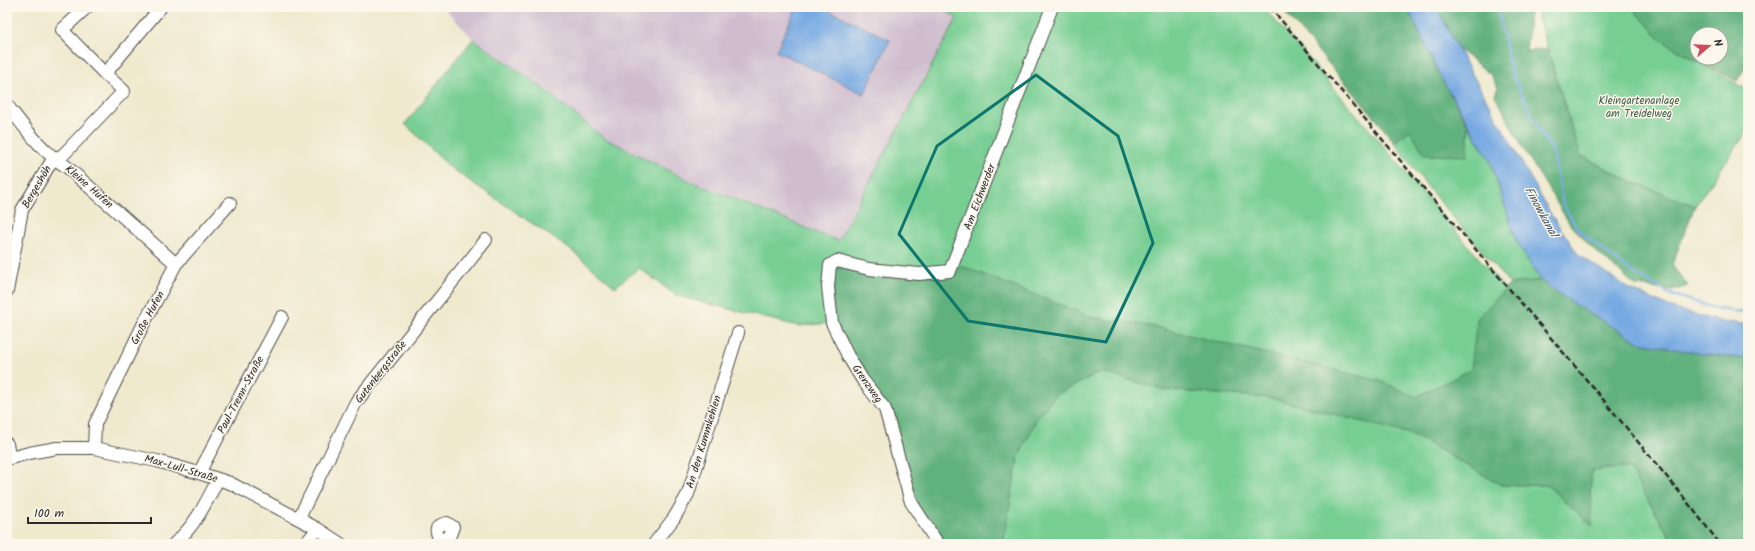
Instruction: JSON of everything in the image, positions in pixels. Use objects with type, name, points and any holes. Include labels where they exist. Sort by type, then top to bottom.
[{"type":"street","name":"Bergeshöh","points":[[7,291],[22,210],[53,159],[63,155],[124,91],[105,74],[62,30],[87,7]]},
{"type":"street","points":[[105,74],[161,7]]},
{"type":"street","name":"Am Eichwerder","points":[[830,265],[837,261],[869,268],[919,274],[950,271],[1052,7]]},
{"type":"street","name":"Kleine Hufen","points":[[7,105],[37,143],[53,159],[67,168],[176,264]]},
{"type":"street","name":"Große Hufen","points":[[94,448],[95,424],[143,325],[176,264],[230,204]]},
{"type":"street","name":"Gutenbergstraße","points":[[299,518],[356,402],[486,240]]},
{"type":"street","name":"Grenzweg","points":[[830,265],[828,287],[832,323],[848,356],[862,379],[885,409],[911,502],[938,544]]},
{"type":"street","name":"Paul-Trenn-Straße","points":[[199,473],[282,317]]},
{"type":"street","name":"An den Kummkehlen","points":[[654,544],[674,518],[688,494],[738,333]]},
{"type":"street","points":[[7,444],[8,459]]},
{"type":"street","name":"Max-Lull-Straße","points":[[8,459],[29,453],[57,448],[94,448],[157,461],[218,479],[250,493],[299,518],[341,544]]},
{"type":"street","points":[[174,544],[197,520],[218,479]]},
{"type":"street","points":[[306,544],[318,529]]},
{"type":"highlighted area","points":[[1036,75],[1118,136],[1153,243],[1106,342],[968,321],[899,234],[937,146]]},
{"type":"shaded area","points":[[443,7],[939,7],[957,18],[838,241],[690,181],[604,138],[540,86],[473,39]]},
{"type":"green space","points":[[939,7],[1263,7],[1311,61],[1505,289],[1510,284],[1430,190],[1394,142],[1410,130],[1468,145],[1468,125],[1490,160],[1516,240],[1540,280],[1511,284],[1471,370],[1416,397],[1380,381],[1155,327],[1091,317],[954,263],[832,323],[798,326],[677,296],[639,268],[615,287],[571,250],[451,168],[405,124],[473,39],[540,86],[604,138],[690,181],[838,241],[957,18]]},
{"type":"green space","points":[[1280,7],[1407,7],[1441,78],[1468,125],[1467,156],[1425,155],[1410,130],[1394,142],[1372,114]]},
{"type":"green space","points":[[1437,7],[1531,7],[1526,51],[1547,49],[1580,155],[1632,182],[1695,206],[1672,265],[1688,286],[1673,291],[1636,286],[1591,247],[1571,226],[1521,145],[1495,95],[1498,87],[1490,74],[1458,49]]},
{"type":"green space","name":"Kleingartenanlage am Treidelweg","points":[[1538,7],[1631,7],[1659,37],[1672,47],[1689,57],[1689,66],[1706,66],[1748,90],[1748,130],[1695,206],[1632,182],[1580,155],[1538,18]]},
{"type":"green space","points":[[1631,7],[1748,7],[1748,62],[1737,81],[1708,66],[1729,66],[1729,26],[1689,26],[1689,56],[1672,47],[1659,37]]},
{"type":"green space","points":[[837,261],[919,274],[954,263],[1091,317],[1155,327],[1380,381],[1416,397],[1471,370],[1477,319],[1510,284],[1540,280],[1578,307],[1639,342],[1702,354],[1748,359],[1748,544],[1674,544],[1629,468],[1592,470],[1590,492],[1592,526],[1547,485],[1501,485],[1414,435],[1272,398],[1165,390],[1101,372],[1057,394],[1037,418],[1018,458],[1003,544],[938,544],[911,502],[885,409],[832,323],[834,272]]},
{"type":"green space","points":[[1101,372],[1165,390],[1272,398],[1414,435],[1501,485],[1547,485],[1592,525],[1590,492],[1592,470],[1629,468],[1674,544],[1003,544],[1018,458],[1037,418],[1057,394]]},
{"type":"water","points":[[797,7],[822,7],[890,40],[864,94],[776,51]]},
{"type":"water","name":"Finowkanal","points":[[1407,7],[1437,7],[1458,49],[1552,216],[1578,254],[1628,288],[1671,308],[1711,319],[1748,325],[1748,359],[1702,354],[1639,342],[1578,307],[1540,280],[1516,240],[1490,160],[1441,78]]},
{"type":"waterway","points":[[1495,7],[1498,12],[1512,74],[1539,130],[1553,152],[1563,204],[1578,230],[1629,270],[1670,294],[1717,309],[1748,313]]},
{"type":"railway","points":[[1270,7],[1601,397],[1720,544]]}]
